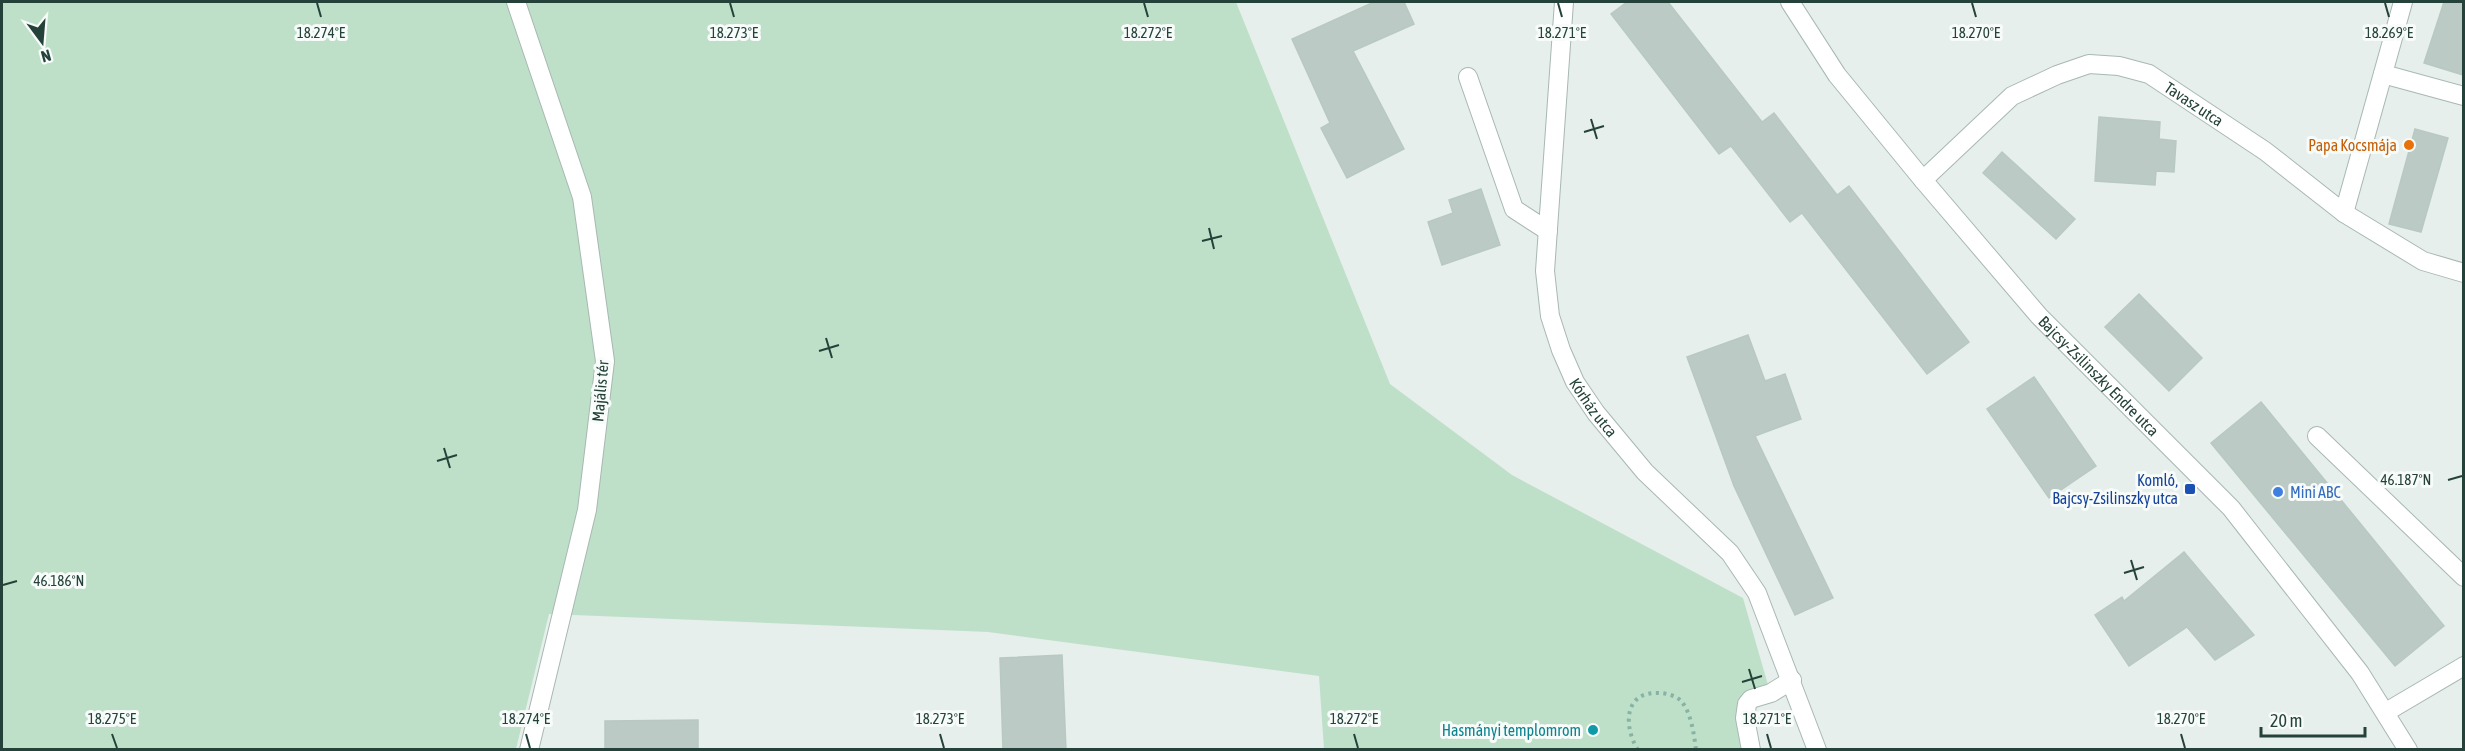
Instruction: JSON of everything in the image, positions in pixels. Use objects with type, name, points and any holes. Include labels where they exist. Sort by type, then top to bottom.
[{"type":"street","name":"Majális tér","points":[[516,2],[582,197],[605,361],[587,510],[530,750]]},
{"type":"street","name":"Kórház utca","points":[[1564,2],[1545,271],[1550,316],[1561,350],[1575,382],[1596,413],[1645,472],[1730,553],[1757,593],[1817,750]]},
{"type":"street","name":"Bajcsy-Zsilinszky Endre utca","points":[[1790,2],[1838,75],[1923,180],[2039,316],[2231,508],[2360,673],[2408,750]]},
{"type":"street","points":[[2344,213],[2403,2]]},
{"type":"street","name":"Tavasz utca","points":[[1923,180],[2012,96],[2057,75],[2089,64],[2119,66],[2149,74],[2265,151],[2344,213],[2423,261],[2463,273]]},
{"type":"street","points":[[2383,74],[2463,96]]},
{"type":"street","points":[[1468,77],[1514,209],[1548,231]]},
{"type":"street","points":[[2318,436],[2463,577]]},
{"type":"street","points":[[2386,712],[2463,666]]},
{"type":"street","points":[[1751,750],[1745,718],[1747,704],[1751,699],[1771,693],[1792,680]]},
{"type":"path","points":[[1638,750],[1630,738],[1631,705],[1636,698],[1646,692],[1663,693],[1679,698],[1688,711],[1696,750]]},
{"type":"green space","points":[[2,2],[1236,2],[1390,384],[1512,475],[1743,598],[1768,685],[1748,695],[1746,749],[1324,749],[1319,676],[988,632],[549,614],[516,749],[2,749]]},
{"type":"building","points":[[1374,2],[1404,2],[1414,24],[1353,51],[1404,149],[1347,178],[1321,128],[1330,123],[1292,39]]},
{"type":"building","points":[[1627,2],[1668,2],[1762,122],[1774,113],[1837,195],[1849,186],[1969,342],[1927,374],[1802,213],[1790,222],[1731,146],[1719,154],[1611,14]]},
{"type":"building","points":[[2444,2],[2463,2],[2463,75],[2424,63]]},
{"type":"building","points":[[2099,117],[2160,122],[2159,139],[2176,141],[2174,172],[2156,171],[2155,185],[2095,181]]},
{"type":"building","points":[[2415,129],[2448,138],[2421,232],[2389,224]]},
{"type":"building","points":[[2002,152],[2075,219],[2056,239],[1983,173]]},
{"type":"building","points":[[1481,189],[1500,245],[1442,265],[1428,222],[1453,213],[1449,200]]},
{"type":"building","points":[[2139,294],[2202,358],[2169,391],[2105,327]]},
{"type":"building","points":[[1748,335],[1765,381],[1785,374],[1801,419],[1755,436],[1833,598],[1795,615],[1734,486],[1687,357]]},
{"type":"building","points":[[2034,377],[2096,466],[2049,498],[1987,409]]},
{"type":"building","points":[[2261,402],[2444,626],[2395,666],[2211,443]]},
{"type":"building","points":[[2184,552],[2254,635],[2215,660],[2187,627],[2129,666],[2095,615],[2122,597],[2124,601]]},
{"type":"building","points":[[1062,655],[1066,750],[1003,750],[1000,658]]},
{"type":"building","points":[[698,720],[698,750],[605,750],[605,721]]},
{"type":"place","name":"Papa Kocsmája","points":[[2409,145]]},
{"type":"place","name":"Komló, Bajcsy-Zsilinszky utca","points":[[2190,489]]},
{"type":"place","name":"Mini ABC","points":[[2278,492]]},
{"type":"place","name":"Hasmányi templomrom","points":[[1593,730]]}]
